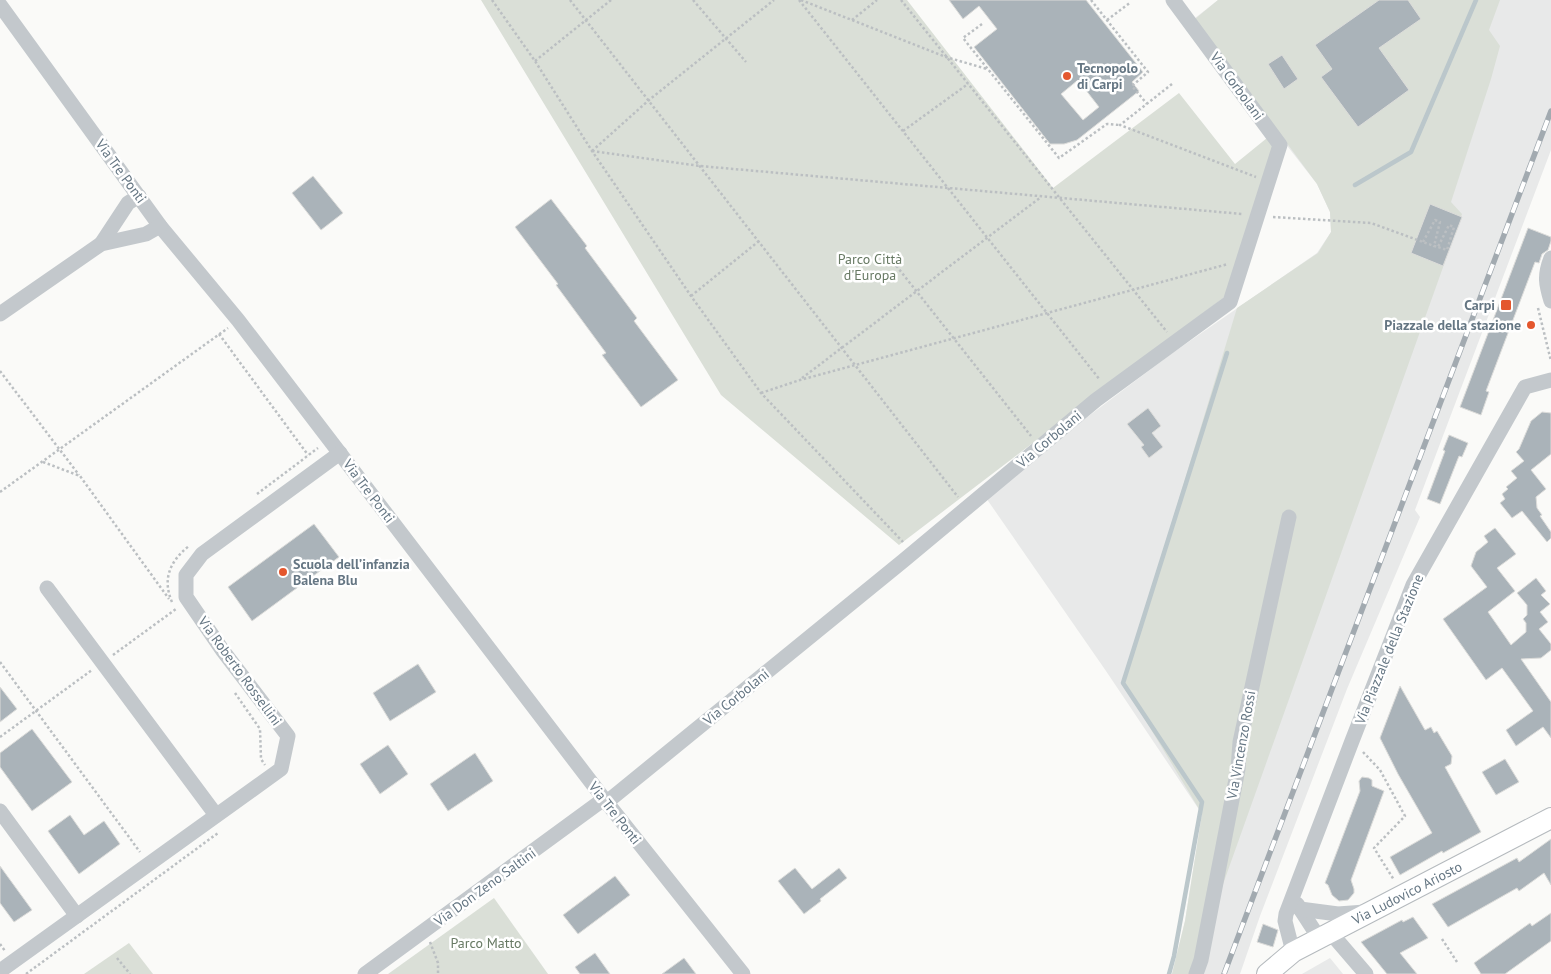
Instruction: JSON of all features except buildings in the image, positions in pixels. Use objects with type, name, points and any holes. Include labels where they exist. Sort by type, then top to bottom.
[{"type":"main road","name":"Via Ludovico Ariosto","points":[[1267,974],[1292,952],[1551,818]]},
{"type":"street","name":"Via Corbolani","points":[[606,801],[907,557],[1096,400],[1230,302],[1280,145],[1174,0]]},
{"type":"street","name":"Via Tre Ponti","points":[[0,5],[160,226],[238,320],[606,801],[743,974]]},
{"type":"street","points":[[0,314],[101,244],[128,204],[139,196]]},
{"type":"street","points":[[101,244],[146,234],[160,226]]},
{"type":"street","points":[[1551,258],[1546,281],[1551,302]]},
{"type":"street","name":"Via Piazzale della Stazione","points":[[1292,952],[1285,921],[1286,914],[1413,585],[1524,387],[1551,380]]},
{"type":"street","name":"Via Roberto Rossellini","points":[[0,971],[281,768],[288,736],[223,651],[186,597],[186,574],[202,554],[340,452]]},
{"type":"street","name":"Via Vincenzo Rossi","points":[[1196,974],[1201,960],[1238,769],[1240,742],[1289,517]]},
{"type":"street","points":[[47,588],[216,815]]},
{"type":"street","name":"Via Don Zeno Saltini","points":[[365,974],[606,801]]},
{"type":"street","points":[[0,810],[77,916]]},
{"type":"street","points":[[1293,894],[1300,909],[1366,974]]},
{"type":"street","points":[[1300,909],[1338,914],[1369,912]]},
{"type":"path","points":[[492,0],[535,61],[592,151],[691,296],[761,393],[904,543]]},
{"type":"path","points":[[570,0],[959,498]]},
{"type":"path","points":[[535,61],[610,0]]},
{"type":"path","points":[[693,0],[746,62]]},
{"type":"path","points":[[592,151],[648,100],[774,0]]},
{"type":"path","points":[[800,0],[946,57],[989,70]]},
{"type":"path","points":[[800,0],[1103,383]]},
{"type":"path","points":[[852,20],[877,0]]},
{"type":"path","points":[[901,0],[1170,335]]},
{"type":"path","points":[[1091,0],[1148,72],[1132,86],[1147,104]]},
{"type":"path","points":[[1107,20],[1131,2]]},
{"type":"path","points":[[982,24],[963,38],[1059,158],[1107,124],[1120,125],[1269,182]]},
{"type":"path","points":[[903,131],[968,84]]},
{"type":"path","points":[[1120,125],[1172,84]]},
{"type":"path","points":[[592,151],[700,166],[1258,216],[1371,223],[1436,247],[1447,250],[1454,227],[1449,225],[1436,247]]},
{"type":"path","points":[[800,380],[1042,197]]},
{"type":"path","points":[[1423,242],[1435,220],[1440,222],[1436,247]]},
{"type":"path","points":[[691,296],[759,241]]},
{"type":"path","points":[[887,254],[1032,438]]},
{"type":"path","points":[[761,393],[800,380],[1244,260]]},
{"type":"path","points":[[0,492],[238,320]]},
{"type":"path","points":[[219,334],[308,455]]},
{"type":"path","points":[[0,371],[80,476],[176,609]]},
{"type":"path","points":[[255,496],[329,439]]},
{"type":"path","points":[[42,462],[80,476]]},
{"type":"path","points":[[173,605],[168,594],[168,574],[172,563],[179,554],[194,542]]},
{"type":"path","points":[[0,662],[148,864]]},
{"type":"path","points":[[232,689],[260,729],[261,759],[272,775]]},
{"type":"path","points":[[0,737],[36,710]]},
{"type":"path","points":[[1352,741],[1380,770],[1406,816],[1374,848],[1403,895]]},
{"type":"path","points":[[26,974],[216,836],[221,830]]},
{"type":"path","points":[[425,930],[438,963],[438,974]]},
{"type":"path","points":[[1442,939],[1457,962]]},
{"type":"path","points":[[118,958],[130,974]]},
{"type":"shaded area","points":[[1218,0],[1551,0],[1551,150],[1415,510],[1420,517],[1347,689],[1260,916],[1240,974],[1172,974],[1185,921],[1202,814],[984,495],[1171,354],[1317,253],[1331,232],[1330,212],[1317,184],[1190,22]]},
{"type":"shaded area","points":[[1330,958],[1343,974],[1302,974]]},
{"type":"green space","name":"Parco Città d'Europa","points":[[481,0],[907,0],[1053,188],[1179,93],[1235,164],[1267,138],[1275,149],[1227,295],[899,545],[721,395]]},
{"type":"green space","points":[[1218,0],[1500,0],[1489,30],[1500,46],[1451,202],[1462,214],[1191,974],[1172,974],[1185,921],[1202,814],[1123,683],[1237,308],[1318,253],[1331,232],[1330,212],[1317,184],[1195,19]]},
{"type":"green space","name":"Parco Matto","points":[[494,898],[548,974],[388,974]]},
{"type":"green space","points":[[129,943],[153,974],[84,974]]},
{"type":"waterway","points":[[1355,185],[1411,152],[1476,0]]},
{"type":"waterway","points":[[1169,974],[1174,956],[1202,802],[1123,683],[1227,353]]},
{"type":"railway","points":[[1224,974],[1551,111]]},
{"type":"place","name":"Tecnopolo di Carpi","points":[[1067,76]]},
{"type":"place","name":"Carpi","points":[[1506,305]]},
{"type":"place","name":"Piazzale della stazione","points":[[1531,325]]},
{"type":"place","name":"Scuola dell’infanzia Balena Blu","points":[[283,572]]}]
